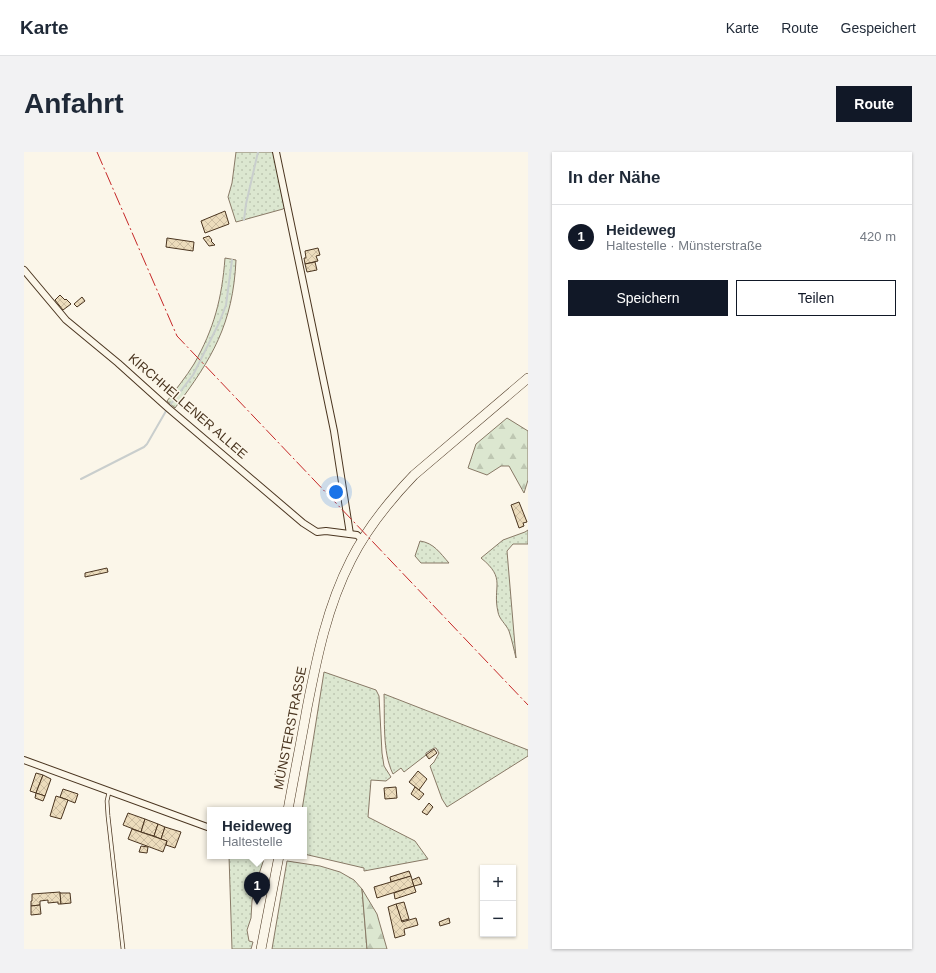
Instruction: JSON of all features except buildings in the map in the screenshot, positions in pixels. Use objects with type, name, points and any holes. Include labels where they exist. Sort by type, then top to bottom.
[{"type":"main road","points":[[363,540],[378,517],[399,490],[414,475],[528,378]]},
{"type":"main road","name":"MÜNSTERSTRASSE","points":[[289,807],[318,651],[329,612],[339,585],[351,559],[363,540]]},
{"type":"main road","points":[[261,949],[278,859]]},
{"type":"street","points":[[276,152],[334,431],[350,534]]},
{"type":"street","name":"KIRCHHELLENER ALLEE","points":[[24,270],[66,320],[303,523],[317,532],[326,531],[357,535],[363,540]]},
{"type":"street","points":[[24,760],[207,827]]},
{"type":"lane","points":[[109,792],[107,801],[108,816],[123,949]]},
{"type":"green space","points":[[236,152],[273,152],[285,207],[283,209],[236,222],[228,197],[232,183]]},
{"type":"green space","points":[[225,258],[236,260],[234,283],[225,322],[210,357],[175,408],[167,401],[194,364],[212,326],[222,287]]},
{"type":"green space","points":[[507,418],[528,431],[528,480],[524,493],[509,466],[501,466],[487,475],[468,468],[476,444]]},
{"type":"green space","points":[[528,530],[528,544],[513,544],[507,551],[516,658],[509,631],[498,612],[496,577],[489,565],[481,558],[503,540]]},
{"type":"green space","points":[[420,541],[433,546],[449,563],[421,563],[415,556]]},
{"type":"green space","points":[[324,672],[376,690],[379,696],[384,766],[391,777],[386,781],[371,780],[368,817],[415,841],[428,859],[364,871],[364,868],[307,855],[307,807],[302,807]]},
{"type":"green space","points":[[384,694],[528,750],[528,756],[447,807],[442,799],[430,766],[439,753],[436,748],[426,753],[426,755],[404,772],[401,768],[393,774],[387,756],[384,724]]},
{"type":"green space","points":[[229,859],[264,859],[255,886],[251,918],[247,930],[249,941],[253,942],[251,949],[232,949]]},
{"type":"green space","points":[[287,861],[320,866],[340,872],[354,880],[362,889],[367,949],[272,949]]},
{"type":"green space","points":[[362,889],[377,914],[387,949],[367,949]]},
{"type":"waterway","points":[[244,220],[246,204],[258,152]]},
{"type":"waterway","points":[[170,405],[193,375],[219,323],[226,305],[232,260]]},
{"type":"waterway","points":[[81,479],[144,447],[166,411]]},
{"type":"power","points":[[97,152],[177,336],[528,705]]},
{"type":"place","name":"Heideweg","points":[[257,905]]}]
